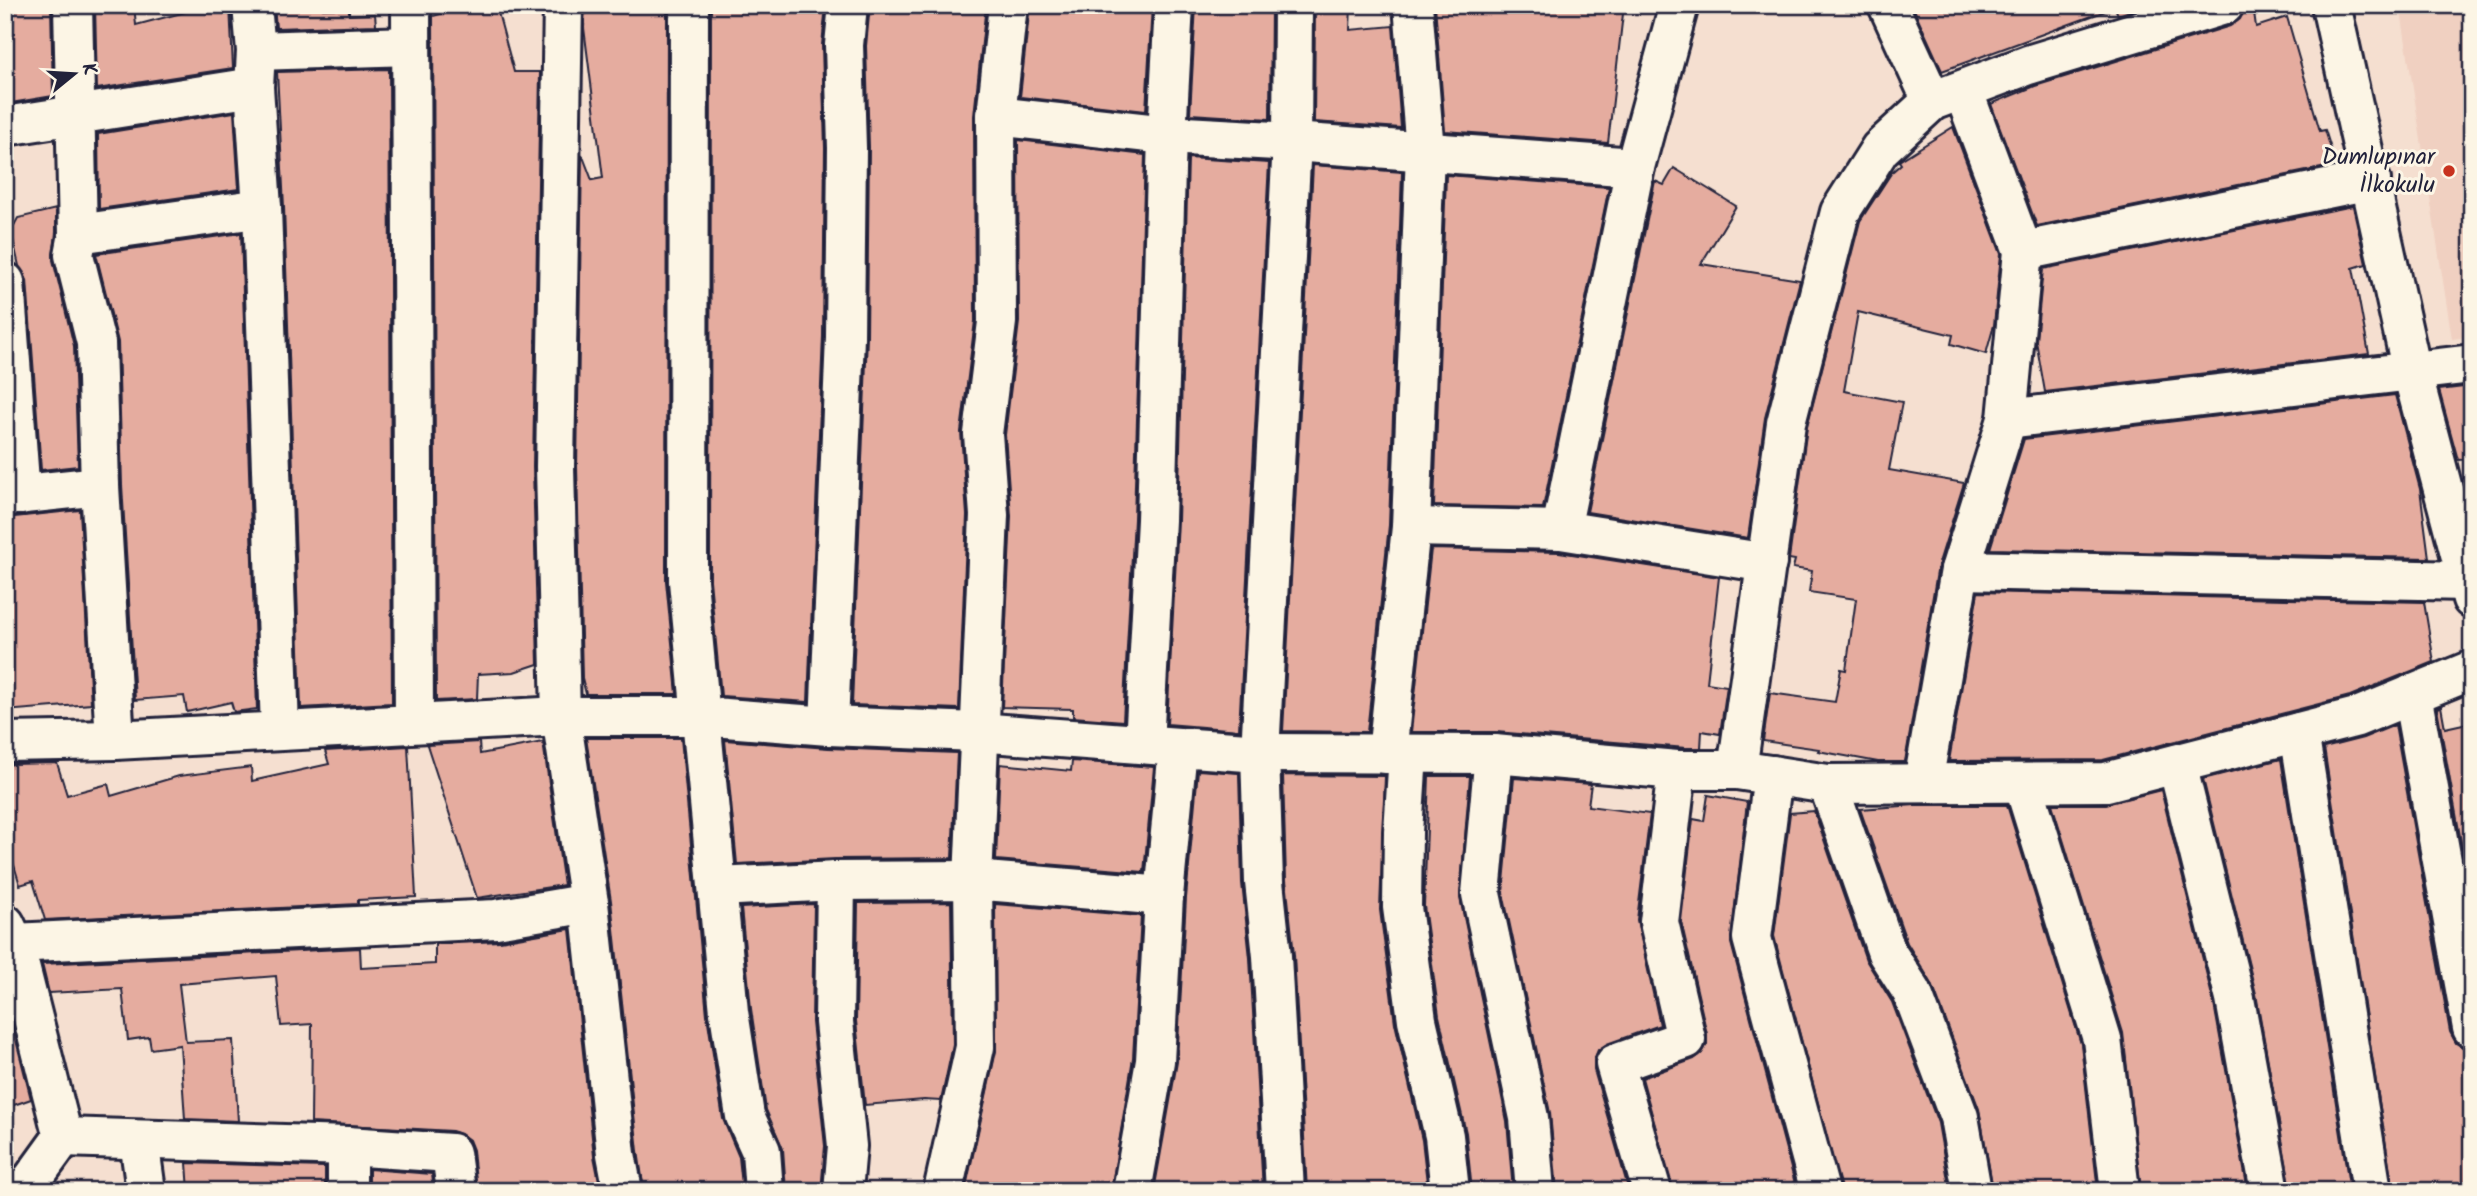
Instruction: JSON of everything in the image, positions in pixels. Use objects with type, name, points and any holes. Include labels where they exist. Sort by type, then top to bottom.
[{"type":"street","points":[[73,5],[78,234],[74,255],[96,343],[100,486],[115,740]]},
{"type":"street","points":[[252,5],[262,208],[280,730]]},
{"type":"street","points":[[411,5],[414,722]]},
{"type":"street","points":[[563,5],[555,467],[561,716],[589,903],[616,1154],[623,1191]]},
{"type":"street","points":[[689,5],[688,581],[731,1025],[745,1116],[761,1152],[764,1191]]},
{"type":"street","points":[[829,726],[845,337],[847,148],[844,45],[848,5]]},
{"type":"street","points":[[943,1191],[975,1047],[973,880],[989,515],[983,434],[997,322],[996,116],[1008,5]]},
{"type":"street","points":[[1132,1191],[1155,1061],[1164,896],[1157,506],[1167,135],[1174,5]]},
{"type":"street","points":[[1285,1191],[1272,956],[1264,882],[1260,753],[1292,142],[1293,5]]},
{"type":"street","points":[[1413,5],[1425,151],[1411,527],[1398,754],[1403,832],[1402,908],[1417,1020],[1444,1136],[1450,1191]]},
{"type":"street","points":[[1561,530],[1634,167],[1679,5]]},
{"type":"street","points":[[1888,5],[1947,95],[2023,251],[2007,419],[1960,570],[1923,783]]},
{"type":"street","points":[[1820,1191],[1752,938],[1755,772],[1767,563],[1786,423],[1840,212],[1880,149],[1947,95],[2028,65],[2224,5]]},
{"type":"street","points":[[1960,570],[2469,590],[2412,372],[2331,5]]},
{"type":"street","points":[[5,125],[76,116],[255,69],[410,46]]},
{"type":"street","points":[[996,116],[1167,135],[1634,167]]},
{"type":"street","points":[[2023,251],[2371,180]]},
{"type":"street","points":[[78,234],[262,208]]},
{"type":"street","points":[[5,282],[13,496],[100,486]]},
{"type":"street","points":[[2007,419],[2472,364]]},
{"type":"street","points":[[1411,527],[1561,530],[1767,563]]},
{"type":"street","points":[[5,742],[115,740],[561,716],[700,716],[829,726],[978,732],[1260,753],[1494,754],[1677,771],[1755,772],[1828,784],[2106,782],[2357,717],[2472,670]]},
{"type":"street","points":[[2412,694],[2472,1028]]},
{"type":"street","points":[[2299,732],[2372,1191]]},
{"type":"street","points":[[1494,754],[1481,894],[1529,1118],[1535,1191]]},
{"type":"street","points":[[2178,764],[2235,999],[2270,1191]]},
{"type":"street","points":[[1652,1191],[1615,1065],[1686,1039],[1659,922],[1677,771]]},
{"type":"street","points":[[2023,783],[2102,1039],[2120,1191]]},
{"type":"street","points":[[1828,784],[1887,953],[1912,992],[1959,1117],[1972,1191]]},
{"type":"street","points":[[718,887],[836,881],[973,880],[1164,896]]},
{"type":"street","points":[[836,881],[834,1022],[847,1146],[843,1191]]},
{"type":"street","points":[[63,1137],[9,934],[496,919],[589,903]]},
{"type":"street","points":[[63,1137],[347,1146],[451,1153],[456,1191]]},
{"type":"street","points":[[23,1191],[63,1137]]},
{"type":"street","points":[[139,1140],[146,1191]]},
{"type":"street","points":[[347,1146],[347,1191]]},
{"type":"shaded area","name":"Dumlupınar İlkokulu","points":[[2400,5],[2472,5],[2472,336],[2452,339]]},
{"type":"building","points":[[5,5],[51,5],[53,96],[5,104]]},
{"type":"building","points":[[95,5],[134,5],[136,25],[212,5],[230,5],[233,68],[97,89]]},
{"type":"building","points":[[274,5],[349,8],[349,15],[375,14],[376,25],[276,28]]},
{"type":"building","points":[[474,5],[496,5],[514,72],[540,72],[533,467],[538,664],[514,672],[478,674],[477,699],[436,701],[433,16]]},
{"type":"building","points":[[585,5],[667,5],[666,581],[677,694],[586,694],[582,678],[577,467],[582,154],[592,180],[603,178],[584,28]]},
{"type":"building","points":[[711,5],[826,5],[822,45],[825,148],[823,336],[808,702],[721,696],[710,580]]},
{"type":"building","points":[[870,5],[986,5],[974,116],[975,321],[961,432],[967,515],[959,709],[852,705],[867,337],[869,147],[866,46]]},
{"type":"building","points":[[1030,5],[1152,5],[1146,111],[1020,97]]},
{"type":"building","points":[[1196,5],[1271,5],[1270,119],[1190,114]]},
{"type":"building","points":[[1315,5],[1351,5],[1350,30],[1393,26],[1401,128],[1314,122]]},
{"type":"building","points":[[1435,5],[1624,5],[1608,143],[1445,131]]},
{"type":"building","points":[[1912,5],[2111,5],[2111,9],[1942,71]]},
{"type":"building","points":[[2114,5],[2148,5],[2118,15]]},
{"type":"building","points":[[2245,5],[2253,5],[2256,27],[2287,17],[2320,131],[2325,130],[2336,165],[2037,226],[1991,104],[2035,86],[2230,26],[2240,19]]},
{"type":"building","points":[[389,69],[392,703],[301,708],[277,72]]},
{"type":"building","points":[[234,112],[239,189],[99,209],[98,134]]},
{"type":"building","points":[[1953,127],[2001,254],[1994,325],[1986,354],[1951,344],[1953,335],[1858,312],[1844,391],[1902,402],[1889,470],[1964,483],[1938,566],[1905,762],[1878,762],[1818,751],[1819,749],[1763,741],[1770,693],[1835,702],[1841,669],[1846,670],[1856,599],[1809,592],[1812,571],[1793,568],[1795,560],[1789,559],[1807,427],[1860,221],[1892,172],[1901,164],[1899,161]]},
{"type":"building","points":[[1018,140],[1145,155],[1134,519],[1123,721],[1073,717],[1073,709],[1002,707],[1011,516],[1005,435],[1019,322]]},
{"type":"building","points":[[1188,158],[1269,163],[1239,730],[1167,724],[1178,521]]},
{"type":"building","points":[[1313,165],[1402,172],[1389,525],[1367,732],[1283,731]]},
{"type":"building","points":[[1674,168],[1736,206],[1701,264],[1800,280],[1765,418],[1748,538],[1587,512],[1655,181],[1664,185]]},
{"type":"building","points":[[1446,175],[1609,187],[1543,508],[1434,506]]},
{"type":"building","points":[[2353,206],[2366,264],[2353,268],[2369,354],[2045,392],[2036,341],[2043,269]]},
{"type":"building","points":[[56,209],[53,260],[74,346],[78,466],[41,470],[27,280],[19,266],[11,231],[18,218]]},
{"type":"building","points":[[241,233],[257,709],[234,712],[231,702],[187,712],[184,696],[135,700],[122,485],[118,342],[96,254]]},
{"type":"building","points":[[2472,386],[2472,459],[2458,460],[2439,390]]},
{"type":"building","points":[[2395,395],[2420,489],[2429,558],[1990,549],[2024,439]]},
{"type":"building","points":[[80,510],[91,704],[5,711],[5,518]]},
{"type":"building","points":[[1431,549],[1559,552],[1719,577],[1707,683],[1727,686],[1720,734],[1702,731],[1701,748],[1686,748],[1496,732],[1411,732]]},
{"type":"building","points":[[1978,592],[2424,602],[2434,662],[2350,696],[2103,760],[1949,761]]},
{"type":"building","points":[[2441,706],[2445,728],[2472,722],[2472,903],[2437,708]]},
{"type":"building","points":[[2395,725],[2450,1032],[2456,1043],[2472,1049],[2472,1191],[2393,1191],[2324,748],[2363,738]]},
{"type":"building","points":[[586,738],[681,738],[707,1015],[723,1119],[739,1157],[742,1185],[722,1191],[644,1191],[611,901]]},
{"type":"building","points":[[725,740],[828,748],[957,753],[952,858],[835,859],[737,864]]},
{"type":"building","points":[[479,742],[480,754],[543,742],[564,885],[477,898],[427,745]]},
{"type":"building","points":[[408,746],[416,897],[358,900],[358,904],[45,920],[33,881],[20,885],[10,852],[5,853],[5,766],[57,763],[67,795],[108,784],[111,796],[179,776],[251,767],[252,781],[329,764],[325,751]]},
{"type":"building","points":[[2281,759],[2350,1191],[2291,1191],[2256,994],[2203,779]]},
{"type":"building","points":[[1072,761],[1154,767],[1144,872],[996,860],[1000,764],[1071,771]]},
{"type":"building","points":[[1198,770],[1239,773],[1242,883],[1250,958],[1263,1191],[1154,1191],[1177,1062],[1186,898]]},
{"type":"building","points":[[1283,775],[1385,776],[1380,910],[1395,1023],[1422,1140],[1428,1191],[1307,1191],[1294,955],[1286,880]]},
{"type":"building","points":[[1429,776],[1470,776],[1460,898],[1507,1121],[1513,1191],[1472,1191],[1466,1133],[1439,1016],[1424,906]]},
{"type":"building","points":[[1514,778],[1591,784],[1588,806],[1650,814],[1637,920],[1660,1025],[1607,1044],[1598,1050],[1594,1060],[1594,1070],[1629,1191],[1557,1191],[1550,1113],[1503,893]]},
{"type":"building","points":[[2161,790],[2214,1004],[2248,1191],[2141,1191],[2123,1033],[2052,804],[2106,804]]},
{"type":"building","points":[[1708,795],[1747,802],[1731,943],[1797,1191],[1673,1191],[1642,1078],[1694,1059],[1702,1053],[1707,1044],[1681,921],[1693,819],[1704,821]]},
{"type":"building","points":[[1916,805],[2007,805],[2081,1044],[2098,1191],[1993,1191],[1979,1109],[1932,984],[1907,943],[1860,809]]},
{"type":"building","points":[[1814,811],[1866,960],[1892,1002],[1938,1123],[1950,1191],[1841,1191],[1774,936],[1790,813]]},
{"type":"building","points":[[951,902],[953,1045],[941,1101],[865,1105],[856,1021],[858,903]]},
{"type":"building","points":[[814,904],[812,1022],[825,1146],[821,1191],[786,1191],[783,1149],[766,1110],[751,1009],[741,908]]},
{"type":"building","points":[[995,904],[1141,916],[1133,1058],[1111,1191],[965,1191],[996,1051]]},
{"type":"building","points":[[570,929],[594,1156],[601,1191],[477,1191],[473,1150],[469,1140],[461,1134],[452,1131],[311,1123],[312,1024],[281,1026],[276,976],[179,984],[186,1042],[233,1040],[238,1121],[185,1119],[180,1045],[151,1049],[149,1037],[128,1040],[122,989],[49,993],[42,964],[360,948],[361,968],[435,964],[435,944],[500,941]]},
{"type":"building","points":[[5,1002],[31,1099],[5,1108]]},
{"type":"building","points":[[187,1163],[325,1167],[325,1191],[189,1191]]},
{"type":"building","points":[[369,1169],[432,1174],[434,1191],[369,1191]]},
{"type":"place","name":"Dumlupınar İlkokulu","points":[[2449,171]]}]
